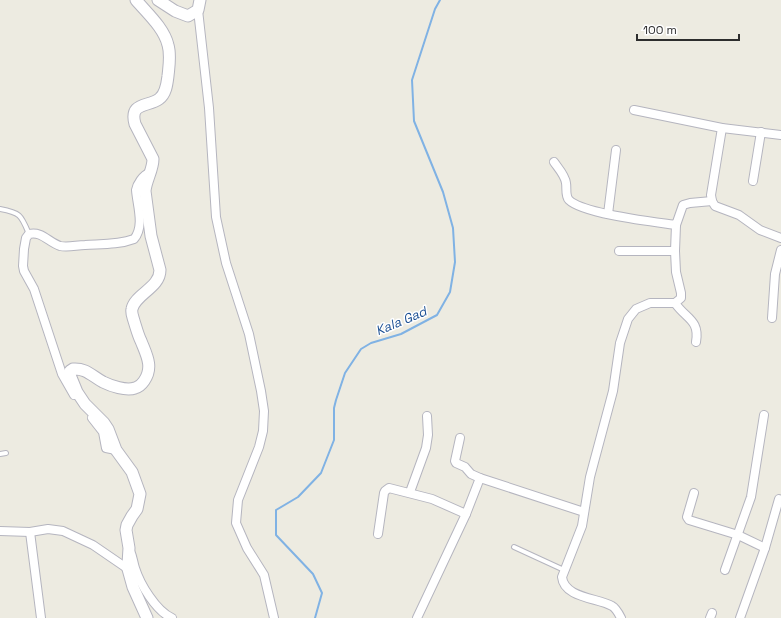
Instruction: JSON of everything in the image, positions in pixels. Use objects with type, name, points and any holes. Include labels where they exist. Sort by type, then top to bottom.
[{"type":"street","points":[[136,0],[158,26],[165,36],[169,47],[168,81],[164,93],[159,99],[140,106],[134,112],[133,118],[153,160],[153,165],[146,184],[145,200],[151,236],[160,270],[158,280],[132,308],[132,314],[148,360],[148,376],[142,385],[136,388],[127,389],[103,382],[83,370],[72,369],[70,371],[70,375],[77,392],[85,404],[108,429],[116,450],[132,472],[140,494],[138,509],[132,516],[126,530],[129,548],[128,569],[133,587],[146,618]]},
{"type":"street","points":[[158,0],[182,15],[188,16],[199,5]]},
{"type":"street","points":[[199,5],[209,108],[216,217],[226,263],[249,334],[264,411],[263,431],[259,447],[238,500],[236,523],[247,548],[264,575],[274,618]]},
{"type":"street","points":[[634,110],[722,128],[781,135]]},
{"type":"street","points":[[722,128],[711,195],[712,201],[715,206],[739,215],[760,230],[781,238]]},
{"type":"street","points":[[753,181],[761,132]]},
{"type":"street","points":[[608,214],[616,150]]},
{"type":"street","points":[[554,162],[565,178],[567,197],[569,200],[583,208],[608,214],[676,225]]},
{"type":"street","points":[[116,450],[106,448],[103,432],[96,421],[80,406],[62,374],[34,289],[24,271],[24,249],[26,238],[29,234],[39,234],[62,246],[112,244],[134,239],[140,226],[136,190],[137,185],[144,175],[150,173]]},
{"type":"street","points":[[621,618],[613,607],[579,595],[567,588],[562,577],[582,526],[590,477],[613,391],[617,356],[628,319],[636,309],[650,303],[675,303],[681,298],[676,272],[676,225],[683,205],[712,201]]},
{"type":"street","points":[[772,318],[775,274],[781,250]]},
{"type":"street","points":[[619,251],[675,251]]},
{"type":"street","points":[[675,303],[694,322],[698,333],[696,342]]},
{"type":"street","points":[[725,570],[752,492],[764,415]]},
{"type":"street","points":[[410,492],[428,440],[427,416]]},
{"type":"street","points":[[460,438],[455,461],[456,463],[465,466],[471,474],[584,512]]},
{"type":"street","points":[[417,618],[466,514],[480,478]]},
{"type":"street","points":[[378,534],[385,491],[389,488],[410,492],[432,499],[466,514]]},
{"type":"street","points":[[694,493],[687,517],[689,520],[738,535],[765,548]]},
{"type":"street","points":[[740,618],[765,548],[779,499]]},
{"type":"street","points":[[0,532],[30,532],[48,529],[63,531],[93,545],[128,569]]},
{"type":"street","points":[[30,532],[41,618]]},
{"type":"street","points":[[129,548],[133,556],[135,568],[148,595],[159,608],[172,618]]},
{"type":"lane","points":[[0,209],[20,215],[29,234]]},
{"type":"lane","points":[[0,454],[6,453]]},
{"type":"lane","points":[[514,547],[564,570]]},
{"type":"waterway","name":"Kala Gad","points":[[315,618],[322,593],[313,574],[276,535],[276,510],[298,497],[321,473],[334,440],[334,408],[336,400],[345,373],[361,349],[371,343],[401,334],[437,315],[450,292],[455,262],[453,228],[443,192],[414,121],[412,80],[435,9],[440,0]]}]
